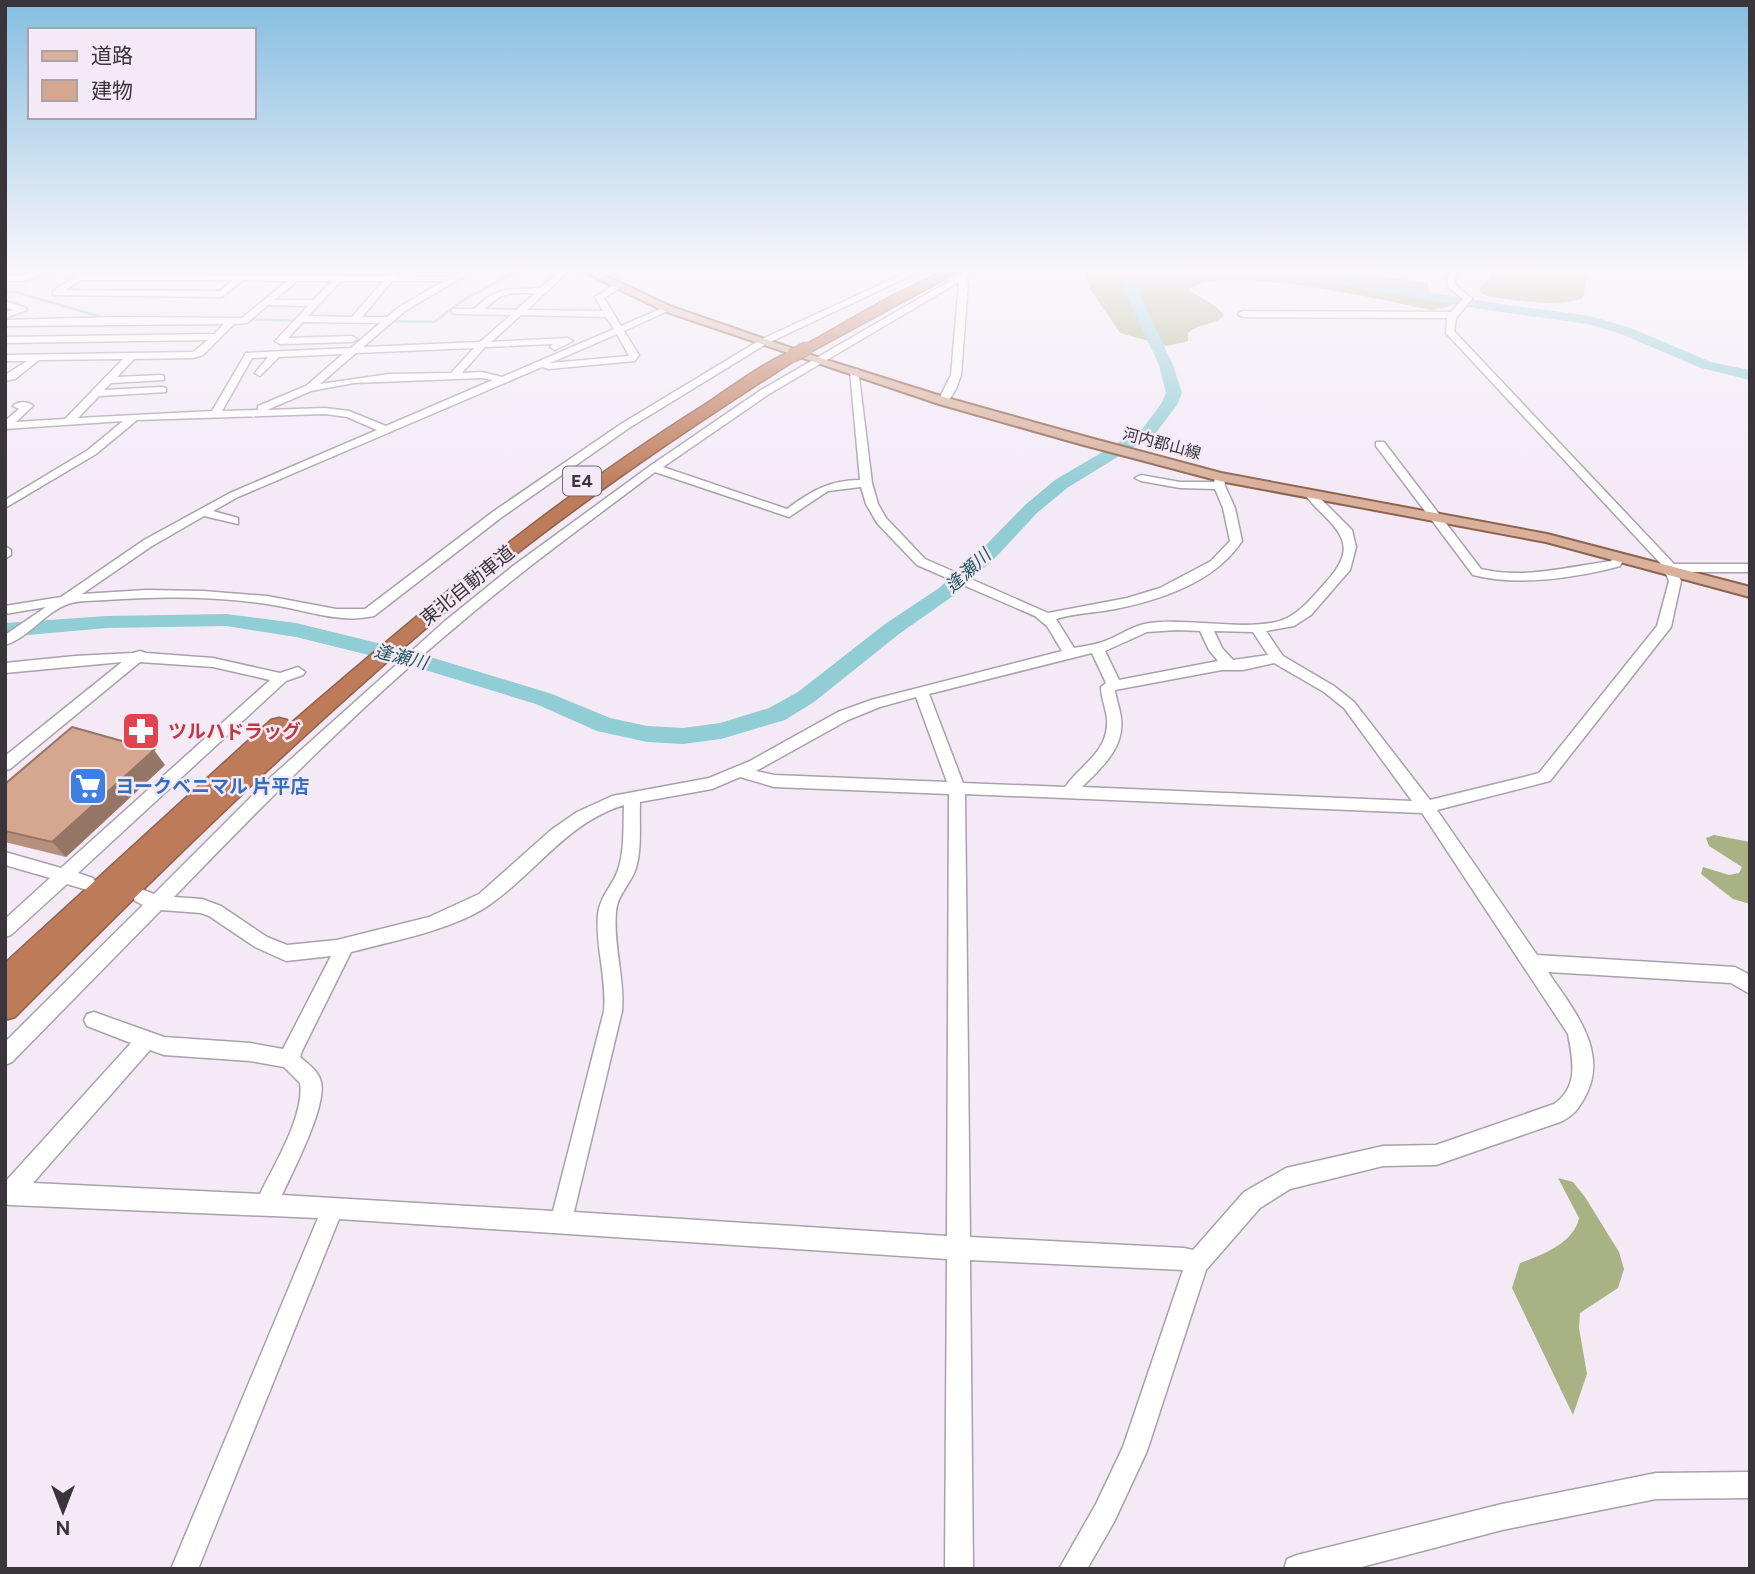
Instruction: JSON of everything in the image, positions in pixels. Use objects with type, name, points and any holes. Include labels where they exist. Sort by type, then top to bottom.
[{"type":"highway","name":"東北自動車道","points":[[5,980],[174,820],[404,628],[603,480],[808,342]]},
{"type":"highway","name":"東北自動車道","points":[[794,350],[809,342]]},
{"type":"highway","name":"東北自動車道","points":[[5,1008],[243,779],[332,688]]},
{"type":"main road","name":"河内郡山線","points":[[764,342],[943,401],[1149,458],[1219,481],[1435,516],[1548,538],[1750,592]]},
{"type":"street","points":[[74,357],[90,342]]},
{"type":"street","points":[[5,358],[193,355],[200,353],[210,342]]},
{"type":"street","points":[[308,389],[362,342]]},
{"type":"street","points":[[454,375],[485,342]]},
{"type":"street","points":[[216,413],[249,355],[537,342]]},
{"type":"street","points":[[558,355],[549,349],[565,342]]},
{"type":"street","points":[[5,641],[148,543],[234,495],[587,342]]},
{"type":"street","points":[[540,363],[549,366],[632,359],[634,355],[626,342]]},
{"type":"street","points":[[5,610],[62,601],[146,595],[228,596],[278,602],[346,616],[369,612],[498,514],[596,445],[762,342]]},
{"type":"street","points":[[5,1056],[148,899],[450,624],[517,569],[654,468],[845,342]]},
{"type":"street","points":[[943,401],[956,374],[959,342]]},
{"type":"street","points":[[741,772],[769,780],[1425,807],[1544,777],[1664,627],[1675,581],[1672,570],[1460,342]]},
{"type":"street","points":[[260,373],[276,354]]},
{"type":"street","points":[[69,421],[130,357]]},
{"type":"street","points":[[5,377],[12,377],[36,358]]},
{"type":"street","points":[[855,371],[866,483],[872,504],[881,520],[917,558],[1046,618],[1070,653]]},
{"type":"street","points":[[253,412],[308,389],[371,378],[454,375],[493,376],[500,379]]},
{"type":"street","points":[[108,380],[161,378]]},
{"type":"street","points":[[95,393],[162,390]]},
{"type":"street","points":[[6,426],[28,406],[18,406]]},
{"type":"street","points":[[6,426],[216,413],[325,411],[349,414],[385,429]]},
{"type":"street","points":[[5,505],[92,452],[134,417]]},
{"type":"street","points":[[1380,444],[1472,568],[1486,575],[1515,575],[1605,566],[1616,562],[1619,557]]},
{"type":"street","points":[[654,468],[789,513],[822,487],[866,483]]},
{"type":"street","points":[[1046,618],[1136,599],[1197,576],[1231,550],[1236,541],[1229,508],[1219,481],[1180,485],[1141,478]]},
{"type":"street","points":[[148,899],[202,906],[215,911],[261,942],[286,953],[345,946],[411,930],[475,905],[571,823],[607,804],[705,785],[741,772],[844,716],[876,703],[1114,644],[1144,628],[1257,628],[1281,625],[1299,618],[1344,570],[1350,547],[1346,530],[1311,495]]},
{"type":"street","points":[[202,512],[234,521]]},
{"type":"street","points":[[5,550],[5,555]]},
{"type":"street","points":[[1672,570],[1750,568]]},
{"type":"street","points":[[1205,626],[1216,650],[1229,665]]},
{"type":"street","points":[[1072,1569],[1105,1513],[1134,1451],[1197,1263],[1252,1200],[1286,1179],[1383,1156],[1436,1155],[1517,1129],[1560,1112],[1570,1105],[1581,1084],[1584,1066],[1582,1046],[1565,1010],[1425,807],[1349,705],[1329,689],[1277,658],[1257,628]]},
{"type":"street","points":[[1097,648],[1114,685]]},
{"type":"street","points":[[5,668],[53,661],[140,655],[242,668],[281,678]]},
{"type":"street","points":[[5,765],[140,655]]},
{"type":"street","points":[[1071,792],[1107,752],[1115,723],[1108,687],[1277,658]]},
{"type":"street","points":[[5,930],[281,678],[298,672]]},
{"type":"street","points":[[921,691],[957,789],[959,1569]]},
{"type":"street","points":[[561,1222],[613,1011],[614,982],[606,916],[610,897],[626,872],[629,861],[632,798]]},
{"type":"street","points":[[5,858],[87,883]]},
{"type":"street","points":[[290,1059],[296,1040],[345,946]]},
{"type":"street","points":[[1534,963],[1735,975],[1750,986]]},
{"type":"street","points":[[94,1020],[164,1046],[250,1052],[290,1059],[309,1077],[312,1086],[304,1119],[265,1206]]},
{"type":"street","points":[[8,1193],[145,1041]]},
{"type":"street","points":[[8,1193],[333,1208],[958,1248],[1184,1259],[1197,1263]]},
{"type":"street","points":[[184,1569],[333,1208]]},
{"type":"street","points":[[1297,1569],[1502,1517],[1656,1486],[1750,1485]]},
{"type":"green space","points":[[1154,342],[1182,342],[1167,346]]},
{"type":"green space","points":[[1714,835],[1750,842],[1750,904],[1733,899],[1701,874],[1703,867],[1729,875],[1739,873],[1742,867],[1709,846],[1706,838]]},
{"type":"green space","points":[[1558,1178],[1573,1182],[1585,1197],[1619,1252],[1624,1269],[1618,1288],[1580,1313],[1579,1328],[1587,1374],[1573,1415],[1512,1288],[1520,1263],[1556,1247],[1576,1227],[1579,1218]]},
{"type":"building","name":"ヨークベニマル 片平店","points":[[72,727],[154,750],[52,842],[5,831],[5,784]]},
{"type":"waterway","name":"逢瀬川","points":[[5,630],[107,622],[226,620],[296,630],[414,659],[544,699],[605,725],[647,734],[683,736],[721,731],[777,714],[806,697],[892,629],[946,592],[989,553],[1031,509],[1061,484],[1149,431],[1169,405],[1174,393],[1166,365],[1155,342]]},
{"type":"waterway","name":"逢瀬川","points":[[1653,342],[1706,365],[1750,375]]},
{"type":"place","name":"ツルハドラッグ","points":[[141,731]]},
{"type":"place","name":"ヨークベニマル 片平店","points":[[88,786]]}]
